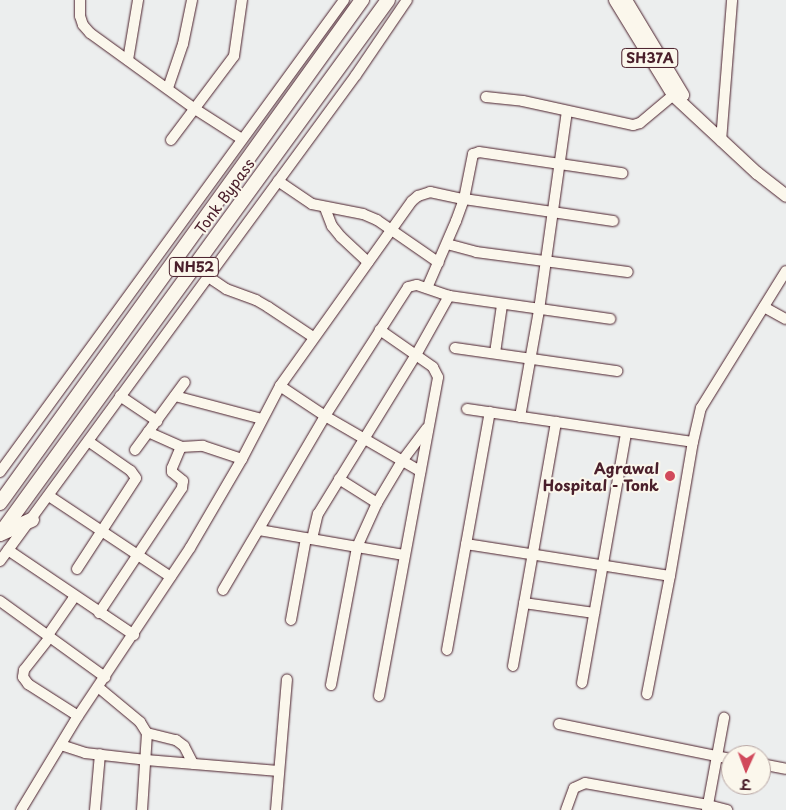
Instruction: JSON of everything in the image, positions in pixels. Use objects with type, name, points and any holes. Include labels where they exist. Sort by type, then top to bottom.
[{"type":"highway","name":"NH52","points":[[0,504],[362,0]]},
{"type":"highway","name":"Tonk Bypass","points":[[0,534],[388,0]]},
{"type":"highway","points":[[0,534],[32,520]]},
{"type":"main road","name":"SH37A","points":[[615,0],[691,110],[721,141],[786,196]]},
{"type":"main road","name":"SH37A","points":[[626,0],[677,92]]},
{"type":"street","points":[[80,0],[80,16],[83,25],[90,33],[168,88],[194,109],[242,139]]},
{"type":"street","points":[[128,60],[138,0]]},
{"type":"street","points":[[168,88],[183,44],[192,0]]},
{"type":"street","points":[[171,140],[234,56],[242,0]]},
{"type":"street","points":[[0,472],[344,0]]},
{"type":"street","points":[[0,561],[32,520],[207,276],[356,75],[407,0]]},
{"type":"street","points":[[721,141],[732,0]]},
{"type":"street","points":[[486,97],[523,101],[633,125],[640,123],[677,92]]},
{"type":"street","points":[[520,417],[539,310],[551,213],[567,111]]},
{"type":"street","points":[[427,288],[447,244],[464,199],[473,154],[479,152],[622,173]]},
{"type":"street","points":[[278,181],[312,204],[363,214],[392,229],[438,263]]},
{"type":"street","points":[[21,810],[78,716],[134,635],[171,577],[242,459],[280,386],[313,337],[418,196],[430,192],[551,213],[613,221]]},
{"type":"street","points":[[325,208],[332,226],[368,262]]},
{"type":"street","points":[[447,244],[476,252],[628,272]]},
{"type":"street","points":[[647,694],[670,576],[692,442],[701,408],[786,271]]},
{"type":"street","points":[[207,276],[226,289],[256,300],[313,337]]},
{"type":"street","points":[[223,590],[325,416],[408,287],[412,284],[449,296],[610,319]]},
{"type":"street","points":[[291,620],[309,538],[318,514],[416,355],[449,296]]},
{"type":"street","points":[[495,353],[502,304]]},
{"type":"street","points":[[764,306],[786,319]]},
{"type":"street","points":[[379,696],[438,376],[433,368],[380,330]]},
{"type":"street","points":[[455,348],[617,371]]},
{"type":"street","points":[[135,450],[185,382]]},
{"type":"street","points":[[280,386],[325,416],[420,471]]},
{"type":"street","points":[[120,396],[157,421]]},
{"type":"street","points":[[175,396],[262,419]]},
{"type":"street","points":[[467,409],[692,442]]},
{"type":"street","points":[[447,650],[490,412]]},
{"type":"street","points":[[513,666],[556,422]]},
{"type":"street","points":[[331,685],[357,547],[377,503],[402,461],[427,428]]},
{"type":"street","points":[[148,432],[181,447],[203,446],[242,459]]},
{"type":"street","points":[[582,683],[626,432]]},
{"type":"street","points":[[77,569],[136,478],[131,471],[88,441]]},
{"type":"street","points":[[99,613],[182,488],[183,481],[172,472],[181,447]]},
{"type":"street","points":[[339,479],[377,503]]},
{"type":"street","points":[[49,496],[171,577]]},
{"type":"street","points":[[259,530],[404,555]]},
{"type":"street","points":[[466,544],[670,576]]},
{"type":"street","points":[[8,550],[134,635]]},
{"type":"street","points":[[75,596],[24,670],[23,677],[28,684],[78,716]]},
{"type":"street","points":[[0,601],[105,677]]},
{"type":"street","points":[[524,603],[594,613]]},
{"type":"street","points":[[276,810],[287,679]]},
{"type":"street","points":[[98,687],[140,722],[147,733],[142,810]]},
{"type":"street","points":[[708,807],[724,718]]},
{"type":"street","points":[[559,724],[721,757]]},
{"type":"street","points":[[147,733],[176,740],[184,746],[193,764]]},
{"type":"street","points":[[61,745],[85,753],[280,771]]},
{"type":"street","points":[[95,810],[100,754]]},
{"type":"street","points":[[771,766],[786,769]]},
{"type":"street","points":[[566,810],[574,788],[579,784],[585,783],[727,810]]},
{"type":"place","name":"Agrawal Hospital - Tonk","points":[[670,476]]}]
